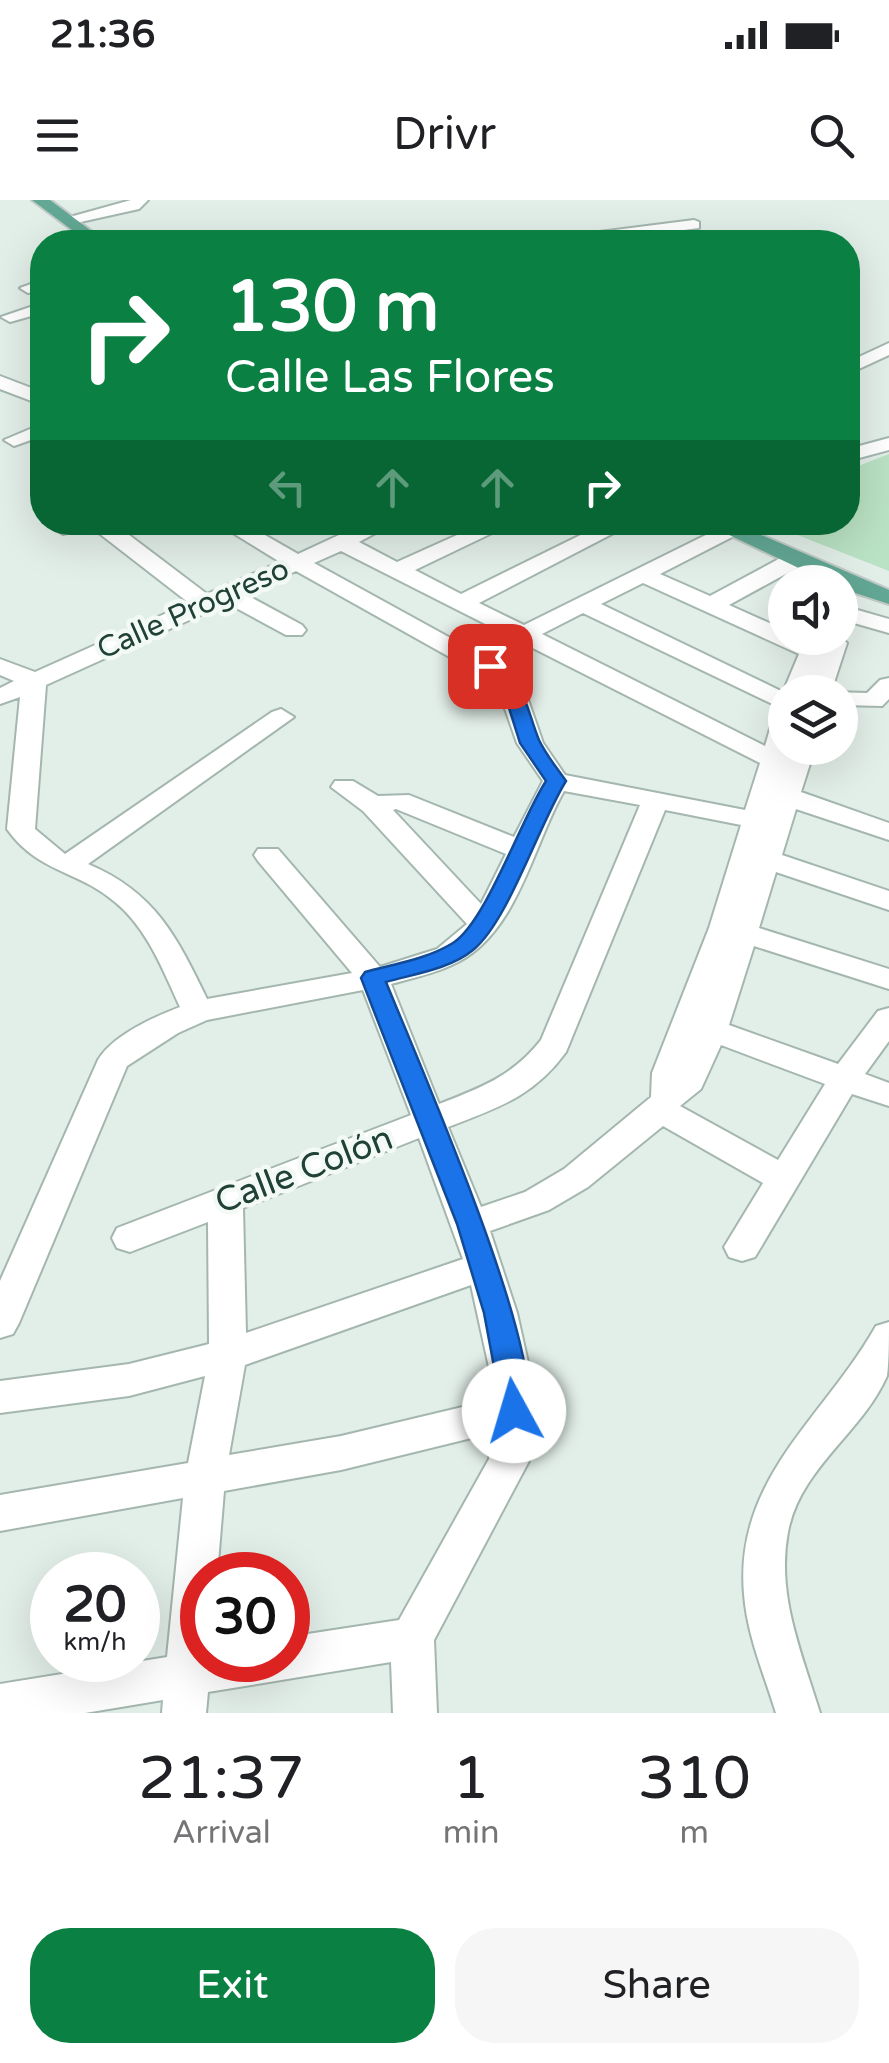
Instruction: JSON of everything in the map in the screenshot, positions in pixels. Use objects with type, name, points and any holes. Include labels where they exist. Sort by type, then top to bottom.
[{"type":"main road","points":[[40,200],[81,230]]},
{"type":"main road","points":[[740,535],[807,565]]},
{"type":"main road","points":[[858,587],[889,597]]},
{"type":"street","points":[[67,220],[134,206],[140,200]]},
{"type":"street","points":[[655,230],[694,225]]},
{"type":"street","points":[[10,317],[30,311]]},
{"type":"street","points":[[860,363],[889,348]]},
{"type":"street","points":[[0,382],[30,393]]},
{"type":"street","points":[[14,440],[30,434]]},
{"type":"street","points":[[860,452],[889,444]]},
{"type":"street","points":[[115,535],[204,602]]},
{"type":"street","points":[[248,535],[505,678],[530,743],[556,781],[655,803],[772,813],[889,832]]},
{"type":"street","name":"Calle Progreso","points":[[0,697],[357,535]]},
{"type":"street","points":[[396,570],[475,535]]},
{"type":"street","points":[[460,604],[599,535]]},
{"type":"street","points":[[523,635],[642,574],[705,535]]},
{"type":"street","points":[[342,542],[768,758]]},
{"type":"street","points":[[711,605],[796,560]]},
{"type":"street","points":[[642,574],[768,626]]},
{"type":"street","points":[[226,593],[294,630]]},
{"type":"street","points":[[583,604],[768,695]]},
{"type":"street","points":[[858,617],[889,626]]},
{"type":"street","points":[[0,666],[34,681],[21,829],[30,847],[101,878],[126,895],[146,917],[198,1012]]},
{"type":"street","points":[[858,700],[873,701],[889,685]]},
{"type":"street","points":[[68,865],[281,717]]},
{"type":"street","points":[[772,813],[774,765]]},
{"type":"street","points":[[470,1224],[536,1202],[576,1178],[690,1081],[712,1030],[735,930],[772,813],[794,765]]},
{"type":"street","points":[[0,1323],[114,1060],[148,1035],[198,1012],[373,978],[436,961],[464,946],[484,924],[556,781]]},
{"type":"street","points":[[344,787],[374,805],[484,924]]},
{"type":"street","points":[[374,805],[400,801],[519,850]]},
{"type":"street","name":"Calle Colón","points":[[130,1238],[506,1091],[536,1069],[555,1044],[655,803]]},
{"type":"street","points":[[268,855],[373,978],[470,1224],[516,1394],[509,1462],[412,1638],[415,1713]]},
{"type":"street","points":[[758,857],[889,901]]},
{"type":"street","points":[[735,930],[889,979]]},
{"type":"street","points":[[664,1103],[668,1073],[735,930]]},
{"type":"street","points":[[742,1247],[846,1076],[889,1018]]},
{"type":"street","points":[[712,1030],[846,1076],[889,1095]]},
{"type":"street","points":[[664,1103],[786,1180]]},
{"type":"street","points":[[187,1694],[205,1477],[228,1354],[225,1201]]},
{"type":"street","points":[[0,1397],[129,1380],[228,1354],[483,1266]]},
{"type":"street","points":[[798,1713],[766,1596],[765,1539],[782,1490],[808,1447],[858,1390],[889,1337]]},
{"type":"street","points":[[0,1513],[340,1453],[514,1411]]},
{"type":"street","points":[[310,1654],[412,1638]]},
{"type":"street","points":[[0,1706],[187,1694],[218,1682]]},
{"type":"green space","points":[[889,454],[889,571],[798,535],[860,535],[860,465]]},
{"type":"route","points":[[490,666],[513,691],[530,743],[556,781],[538,809],[484,924],[464,946],[436,961],[373,978],[470,1224],[498,1313],[516,1394],[514,1411]]}]
